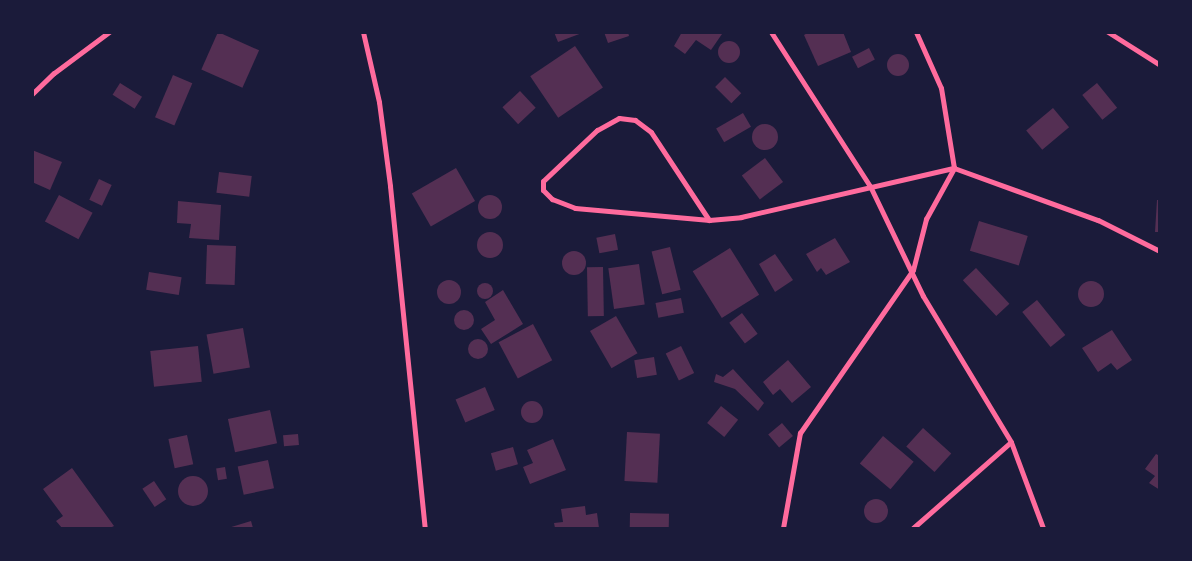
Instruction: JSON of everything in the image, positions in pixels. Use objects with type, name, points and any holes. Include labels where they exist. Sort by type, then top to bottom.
[{"type":"street","points":[[32,94],[54,72],[109,32]]},
{"type":"street","points":[[363,32],[379,102],[390,186],[425,528]]},
{"type":"street","points":[[771,32],[870,186],[913,270],[923,296],[1011,442],[1043,528]]},
{"type":"street","points":[[783,528],[800,433],[913,270],[926,219],[954,168],[941,88],[916,32]]},
{"type":"street","points":[[1108,32],[1160,65]]},
{"type":"street","points":[[709,220],[651,132],[635,120],[619,118],[598,130],[543,181],[543,190],[552,199],[576,208],[709,220],[741,217],[954,168],[1098,220],[1160,251]]},
{"type":"street","points":[[913,528],[1011,442]]},
{"type":"building","points":[[218,32],[259,50],[242,88],[201,69]]},
{"type":"building","points":[[554,32],[582,32],[582,33],[558,42]]},
{"type":"building","points":[[604,32],[628,32],[629,36],[608,43]]},
{"type":"building","points":[[682,32],[720,32],[722,34],[711,50],[696,40],[685,54],[674,46]]},
{"type":"building","points":[[809,32],[843,32],[851,52],[818,66],[804,35]]},
{"type":"building","points":[[729,41],[739,48],[740,52],[733,62],[729,63],[719,56],[718,52],[725,42]]},
{"type":"building","points":[[575,46],[603,87],[558,118],[530,76]]},
{"type":"building","points":[[869,48],[875,60],[858,68],[852,57]]},
{"type":"building","points":[[894,54],[902,54],[909,61],[909,69],[902,76],[894,76],[887,69],[887,61]]},
{"type":"building","points":[[173,75],[192,83],[174,126],[155,117]]},
{"type":"building","points":[[725,77],[741,93],[731,103],[715,87]]},
{"type":"building","points":[[120,83],[142,97],[135,109],[113,95]]},
{"type":"building","points":[[1097,83],[1117,108],[1102,120],[1082,95]]},
{"type":"building","points":[[520,91],[536,108],[518,124],[502,107]]},
{"type":"building","points":[[1053,108],[1069,127],[1042,150],[1026,130]]},
{"type":"building","points":[[743,113],[751,127],[724,142],[716,128]]},
{"type":"building","points":[[765,124],[774,128],[778,137],[774,146],[765,150],[756,146],[752,137],[756,128]]},
{"type":"building","points":[[32,150],[62,162],[50,190],[32,182]]},
{"type":"building","points":[[765,158],[783,182],[760,199],[742,175]]},
{"type":"building","points":[[456,168],[475,201],[431,226],[412,194]]},
{"type":"building","points":[[219,172],[252,176],[249,197],[216,193]]},
{"type":"building","points":[[99,179],[112,185],[102,206],[89,200]]},
{"type":"building","points":[[59,195],[93,213],[78,239],[45,221]]},
{"type":"building","points":[[490,195],[498,199],[502,207],[498,215],[490,219],[482,215],[478,207],[482,199]]},
{"type":"building","points":[[1157,200],[1160,200],[1160,232],[1155,232]]},
{"type":"building","points":[[178,201],[221,205],[219,240],[189,238],[191,224],[177,223]]},
{"type":"building","points":[[979,221],[1028,236],[1019,266],[970,251]]},
{"type":"building","points":[[490,232],[499,236],[503,245],[499,254],[490,258],[481,254],[477,245],[481,236]]},
{"type":"building","points":[[615,234],[618,250],[599,253],[596,238]]},
{"type":"building","points":[[835,238],[850,262],[826,275],[821,268],[817,272],[806,254]]},
{"type":"building","points":[[207,245],[236,246],[235,285],[206,284]]},
{"type":"building","points":[[670,247],[681,290],[662,294],[652,252]]},
{"type":"building","points":[[730,248],[759,295],[722,318],[693,271]]},
{"type":"building","points":[[574,251],[582,255],[586,263],[582,271],[574,275],[566,271],[562,263],[566,255]]},
{"type":"building","points":[[775,254],[793,280],[775,292],[759,264]]},
{"type":"building","points":[[639,264],[645,305],[614,309],[608,268]]},
{"type":"building","points":[[587,267],[603,267],[604,316],[588,316]]},
{"type":"building","points":[[976,268],[1009,304],[996,316],[963,280]]},
{"type":"building","points":[[149,272],[182,277],[179,295],[146,290]]},
{"type":"building","points":[[449,280],[457,284],[461,292],[457,300],[449,304],[441,300],[437,292],[441,284]]},
{"type":"building","points":[[1091,281],[1100,285],[1104,294],[1100,303],[1091,307],[1082,303],[1078,294],[1082,285]]},
{"type":"building","points":[[482,283],[488,283],[493,288],[491,297],[482,299],[477,294],[477,288]]},
{"type":"building","points":[[503,290],[523,324],[491,344],[481,329],[495,320],[485,302]]},
{"type":"building","points":[[681,298],[684,313],[658,318],[655,303]]},
{"type":"building","points":[[1037,300],[1065,335],[1051,347],[1022,312]]},
{"type":"building","points":[[464,310],[471,313],[474,320],[471,327],[464,330],[457,327],[454,320],[457,313]]},
{"type":"building","points":[[742,313],[758,334],[745,343],[729,323]]},
{"type":"building","points":[[616,316],[638,353],[612,368],[590,331]]},
{"type":"building","points":[[533,324],[552,360],[518,379],[499,342]]},
{"type":"building","points":[[243,328],[250,367],[214,374],[207,334]]},
{"type":"building","points":[[1112,330],[1132,360],[1117,370],[1111,363],[1098,372],[1082,348]]},
{"type":"building","points":[[478,339],[485,342],[488,349],[485,356],[478,359],[471,356],[468,349],[471,342]]},
{"type":"building","points":[[198,346],[202,382],[154,387],[150,351]]},
{"type":"building","points":[[681,346],[694,373],[679,380],[666,353]]},
{"type":"building","points":[[654,357],[657,375],[637,378],[634,360]]},
{"type":"building","points":[[788,360],[811,387],[792,403],[780,389],[773,395],[763,382]]},
{"type":"building","points":[[733,369],[764,403],[758,411],[735,389],[714,382],[716,374],[723,377]]},
{"type":"building","points":[[485,387],[495,410],[465,423],[456,400]]},
{"type":"building","points":[[528,401],[536,401],[543,408],[543,416],[536,423],[528,423],[521,416],[521,408]]},
{"type":"building","points":[[721,406],[738,420],[724,437],[707,423]]},
{"type":"building","points":[[270,410],[277,443],[235,452],[228,419]]},
{"type":"building","points":[[782,423],[793,436],[779,448],[768,435]]},
{"type":"building","points":[[923,428],[951,453],[935,472],[906,447]]},
{"type":"building","points":[[627,432],[660,434],[657,483],[624,481]]},
{"type":"building","points":[[298,434],[299,445],[284,446],[283,435]]},
{"type":"building","points":[[187,435],[193,464],[175,468],[168,439]]},
{"type":"building","points":[[883,436],[914,462],[891,489],[860,464]]},
{"type":"building","points":[[553,439],[566,470],[530,484],[523,467],[533,463],[527,450]]},
{"type":"building","points":[[513,447],[518,464],[496,471],[491,453]]},
{"type":"building","points":[[1156,454],[1160,456],[1160,490],[1149,483],[1155,476],[1145,469]]},
{"type":"building","points":[[268,460],[274,488],[244,495],[238,466]]},
{"type":"building","points":[[225,467],[227,479],[218,480],[216,468]]},
{"type":"building","points":[[72,468],[114,526],[110,528],[62,528],[56,521],[63,516],[43,489]]},
{"type":"building","points":[[193,476],[203,481],[208,491],[203,501],[193,506],[183,501],[178,491],[183,481]]},
{"type":"building","points":[[154,481],[166,499],[155,507],[142,489]]},
{"type":"building","points":[[876,499],[884,503],[888,511],[884,519],[876,523],[868,519],[864,511],[868,503]]},
{"type":"building","points":[[585,506],[586,515],[597,513],[599,528],[555,528],[554,523],[563,522],[561,509]]},
{"type":"building","points":[[630,513],[669,514],[669,528],[630,528]]},
{"type":"building","points":[[251,521],[253,528],[228,528]]}]
